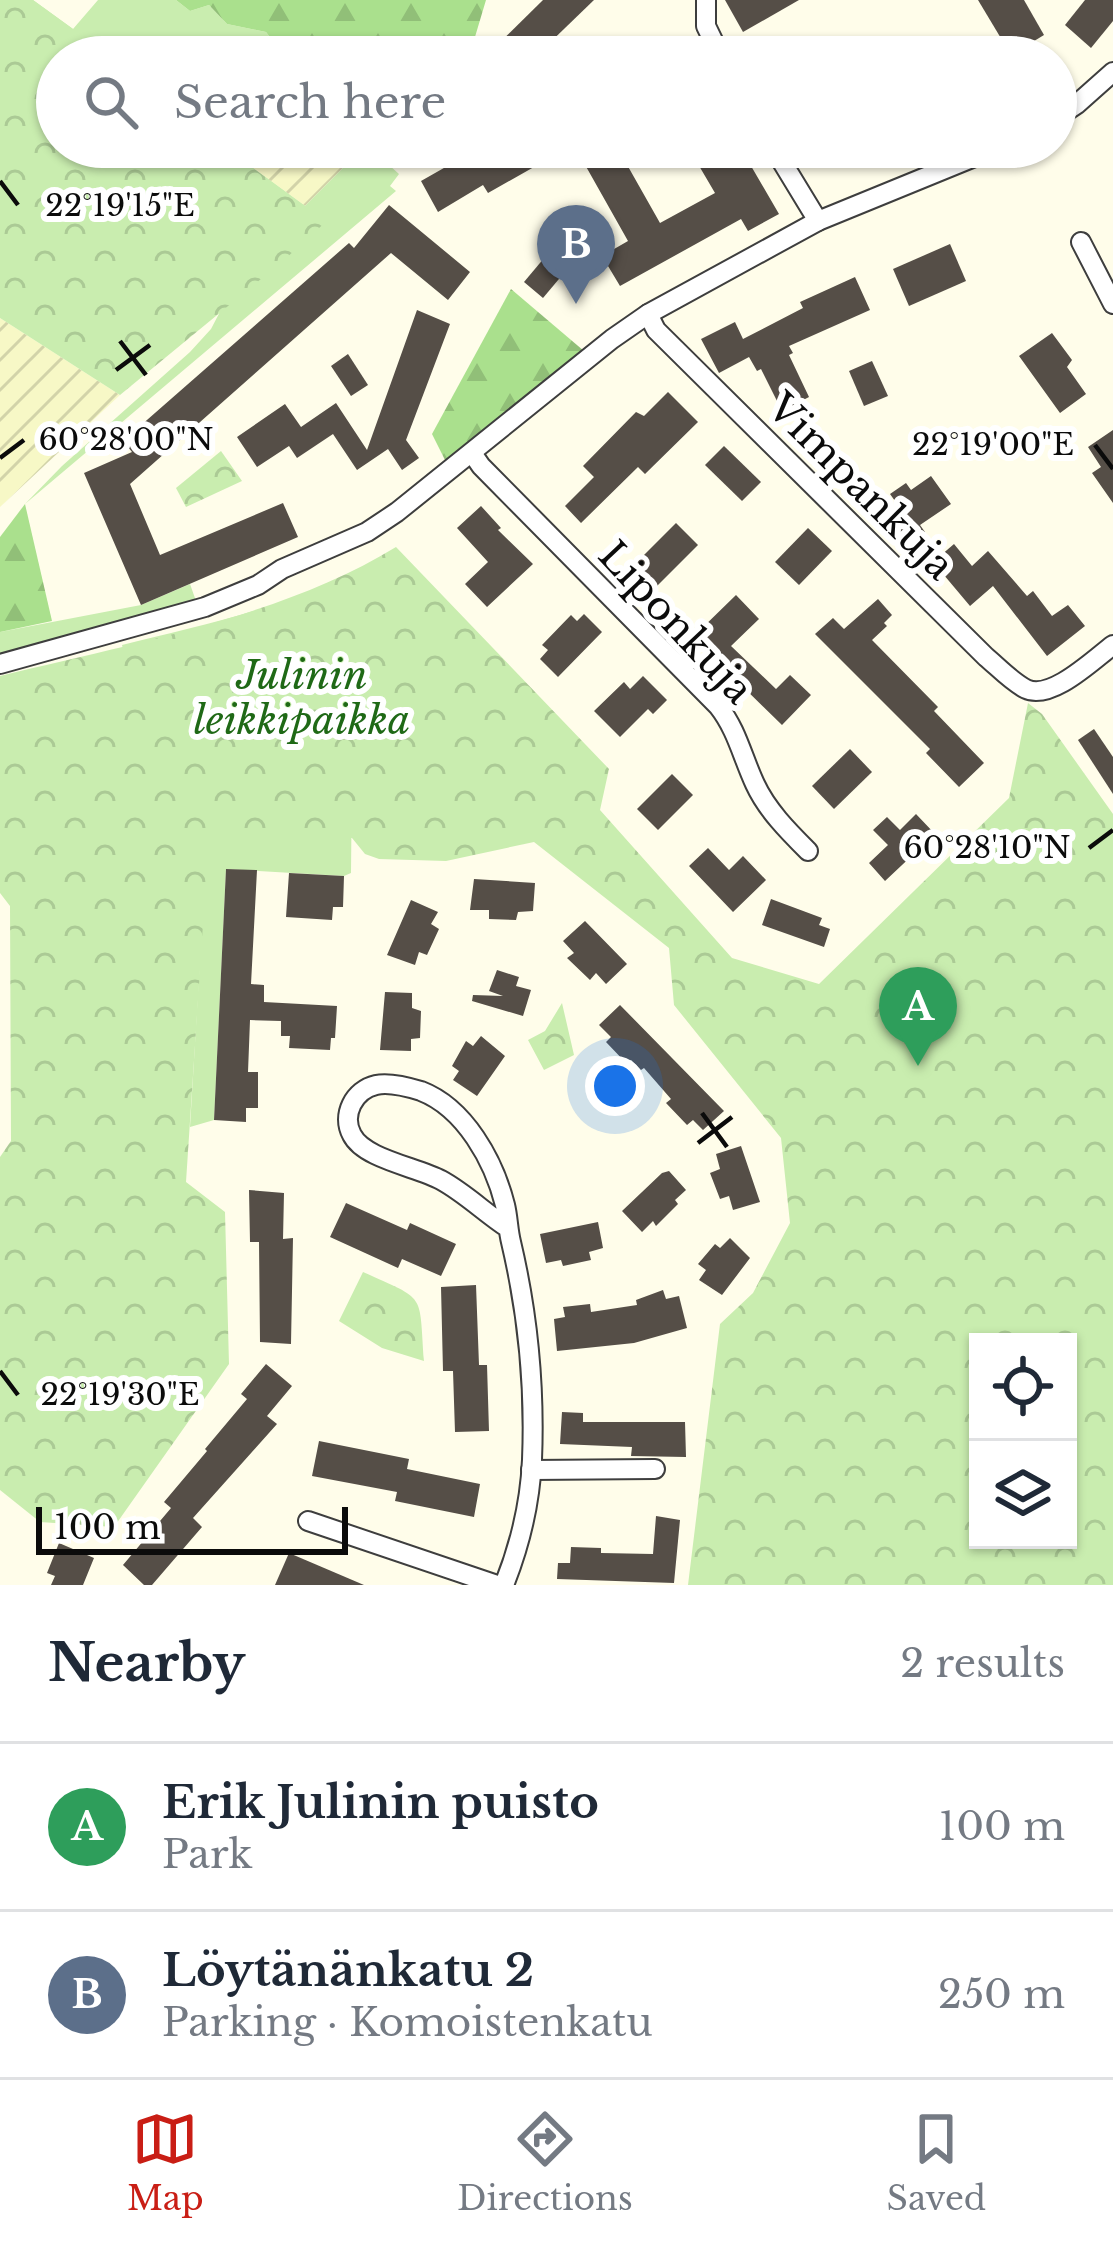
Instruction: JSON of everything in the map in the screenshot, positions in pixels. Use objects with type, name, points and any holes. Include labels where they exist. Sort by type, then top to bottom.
[{"type":"street","points":[[706,0],[711,36]]},
{"type":"street","points":[[1077,104],[1113,72]]},
{"type":"street","points":[[786,168],[818,221]]},
{"type":"street","points":[[0,664],[179,616],[258,585],[283,568],[379,525],[648,314],[818,221],[948,168]]},
{"type":"street","points":[[1081,242],[1113,304]]},
{"type":"street","name":"Vimpankuja","points":[[648,314],[656,330],[986,657],[1024,688],[1038,692],[1060,684],[1113,645]]},
{"type":"street","name":"Liponkuja","points":[[472,453],[718,706],[730,722],[755,786],[776,818],[808,851]]},
{"type":"street","points":[[308,1521],[500,1585],[521,1534],[531,1470],[531,1353],[524,1299],[505,1204],[484,1155],[452,1109],[416,1089],[374,1085],[358,1095],[349,1110],[348,1126],[360,1146],[439,1179],[508,1228]]},
{"type":"street","points":[[531,1470],[655,1469]]},
{"type":"green space","points":[[0,0],[33,0],[73,29],[98,0],[176,0],[190,11],[209,5],[227,24],[269,36],[55,36]]},
{"type":"green space","points":[[0,0],[33,0],[80,36],[36,36],[36,168],[253,168],[330,218],[120,395],[0,318]]},
{"type":"green space","points":[[176,0],[486,0],[475,36],[269,36],[227,24],[209,5],[190,11]]},
{"type":"green space","points":[[226,168],[253,168],[305,206],[343,168],[392,168],[399,174],[390,186],[396,191],[25,504],[190,352],[211,329],[236,281]]},
{"type":"green space","points":[[253,168],[343,168],[305,206]]},
{"type":"green space","points":[[511,289],[584,351],[446,462],[432,434]]},
{"type":"green space","points":[[0,318],[120,395],[0,507]]},
{"type":"green space","points":[[221,451],[242,481],[186,507],[176,488]]},
{"type":"green space","points":[[25,504],[52,621],[0,632],[0,537]]},
{"type":"green space","name":"Julinin leikkipaikka","points":[[396,547],[609,769],[600,810],[732,958],[819,984],[1009,798],[1028,703],[1042,714],[1113,814],[1113,1585],[688,1585],[720,1324],[753,1293],[790,1223],[781,1138],[674,1005],[669,948],[534,842],[446,861],[379,859],[365,854],[352,838],[209,833],[186,1182],[225,1212],[229,1364],[114,1527],[40,1522],[0,1490],[0,1157],[11,1141],[10,906],[0,893],[0,676],[204,626],[304,592]]},
{"type":"green space","name":"Julinin leikkipaikka","points":[[354,571],[351,873],[226,869],[214,1120],[190,1127],[200,959],[122,645],[270,606]]},
{"type":"green space","points":[[190,584],[196,601],[18,652],[0,653],[0,632],[141,605]]},
{"type":"green space","points":[[562,1003],[574,1055],[544,1070],[528,1040],[545,1031]]},
{"type":"green space","points":[[363,1272],[416,1301],[424,1361],[382,1348],[339,1321]]},
{"type":"building","points":[[543,0],[594,0],[557,36],[506,36]]},
{"type":"building","points":[[725,0],[799,0],[743,32]]},
{"type":"building","points":[[978,0],[1024,0],[1044,35],[1042,36],[1000,36]]},
{"type":"building","points":[[1085,0],[1113,0],[1113,21],[1091,48],[1065,25]]},
{"type":"building","points":[[444,168],[532,168],[488,193],[483,185],[438,212],[421,181]]},
{"type":"building","points":[[587,168],[629,168],[660,223],[715,193],[700,168],[752,168],[779,214],[748,231],[741,219],[620,286],[602,256],[628,241]]},
{"type":"building","points":[[389,205],[470,272],[448,300],[391,253],[130,484],[160,555],[283,503],[298,537],[141,605],[84,473],[132,452],[123,441],[349,243],[354,248]]},
{"type":"building","points":[[566,232],[585,248],[543,298],[524,282]]},
{"type":"building","points":[[950,244],[966,281],[909,306],[893,269]]},
{"type":"building","points":[[855,277],[870,310],[789,346],[809,397],[782,411],[761,369],[757,371],[749,357],[719,373],[701,339],[735,322],[743,339],[803,308],[800,302]]},
{"type":"building","points":[[417,310],[450,324],[406,440],[419,458],[402,470],[388,449],[357,470],[333,434],[297,458],[289,446],[257,467],[237,437],[285,404],[301,427],[336,403],[367,450]]},
{"type":"building","points":[[1052,333],[1072,360],[1067,367],[1086,394],[1060,413],[1019,356]]},
{"type":"building","points":[[348,354],[368,385],[351,396],[331,366]]},
{"type":"building","points":[[872,361],[888,396],[864,406],[849,371]]},
{"type":"building","points":[[668,392],[698,422],[645,474],[638,467],[581,523],[565,506],[594,477],[583,466],[636,412],[644,416]]},
{"type":"building","points":[[1113,430],[1113,503],[1092,473],[1101,467],[1088,447]]},
{"type":"building","points":[[724,446],[761,482],[742,501],[705,465]]},
{"type":"building","points":[[931,476],[951,504],[920,525],[925,532],[908,544],[893,523],[905,515],[890,494],[906,483],[911,490]]},
{"type":"building","points":[[481,506],[533,564],[487,607],[465,584],[488,562],[457,528]]},
{"type":"building","points":[[676,523],[698,545],[650,593],[633,576],[641,568],[636,563]]},
{"type":"building","points":[[808,528],[832,551],[799,585],[775,562]]},
{"type":"building","points":[[954,544],[972,566],[988,551],[1027,596],[1033,591],[1052,616],[1068,605],[1085,626],[1047,656],[993,586],[970,606],[933,562]]},
{"type":"building","points":[[736,595],[759,619],[731,646],[776,689],[790,675],[811,695],[782,725],[695,635]]},
{"type":"building","points":[[878,599],[892,615],[872,640],[938,707],[934,711],[984,763],[959,787],[926,753],[930,749],[815,634],[833,618],[844,629]]},
{"type":"building","points":[[584,614],[602,632],[558,677],[540,659],[548,650],[542,645],[571,615],[577,621]]},
{"type":"building","points":[[643,676],[667,700],[653,714],[648,709],[620,737],[594,711],[624,682],[630,689]]},
{"type":"building","points":[[1094,729],[1113,757],[1113,794],[1078,740]]},
{"type":"building","points":[[850,749],[872,772],[834,809],[812,786]]},
{"type":"building","points":[[672,774],[693,795],[658,830],[637,809]]},
{"type":"building","points":[[916,814],[935,834],[885,881],[869,863],[888,845],[873,830],[887,817],[900,830]]},
{"type":"building","points":[[708,848],[729,870],[743,856],[766,880],[733,912],[689,866]]},
{"type":"building","points":[[226,869],[257,870],[251,984],[264,985],[264,1002],[337,1006],[330,1050],[289,1048],[290,1036],[281,1036],[281,1021],[250,1020],[248,1072],[258,1072],[258,1108],[246,1108],[246,1122],[214,1120]]},
{"type":"building","points":[[289,873],[344,876],[343,907],[333,907],[332,920],[286,917]]},
{"type":"building","points":[[474,879],[535,883],[533,911],[518,912],[516,920],[489,919],[489,910],[470,910]]},
{"type":"building","points":[[771,899],[822,918],[819,925],[830,929],[824,947],[762,925]]},
{"type":"building","points":[[411,900],[438,912],[431,924],[439,929],[427,955],[419,952],[415,965],[387,955]]},
{"type":"building","points":[[585,921],[627,964],[606,984],[596,973],[590,980],[567,958],[574,953],[563,941]]},
{"type":"building","points":[[497,970],[519,977],[516,986],[531,990],[523,1016],[472,1001],[473,995],[503,996],[489,991]]},
{"type":"building","points":[[385,992],[412,993],[412,1008],[421,1011],[420,1038],[411,1039],[411,1051],[380,1050]]},
{"type":"building","points":[[620,1005],[724,1111],[703,1130],[693,1120],[687,1125],[644,1068],[631,1060],[626,1063],[606,1042],[611,1037],[599,1025]]},
{"type":"building","points":[[481,1036],[505,1056],[477,1096],[453,1080],[459,1071],[452,1066],[466,1041],[473,1046]]},
{"type":"building","points":[[741,1146],[760,1202],[733,1210],[729,1196],[720,1199],[710,1173],[720,1169],[716,1154]]},
{"type":"building","points":[[669,1171],[686,1190],[656,1226],[653,1221],[642,1232],[622,1211]]},
{"type":"building","points":[[249,1190],[284,1193],[283,1239],[293,1238],[291,1344],[260,1342],[259,1242],[250,1242]]},
{"type":"building","points":[[346,1203],[407,1230],[410,1223],[456,1244],[441,1276],[402,1259],[398,1268],[330,1237]]},
{"type":"building","points":[[598,1222],[603,1248],[589,1252],[591,1260],[563,1266],[561,1260],[546,1263],[540,1234]]},
{"type":"building","points":[[730,1238],[750,1258],[722,1295],[699,1280],[706,1270],[698,1264],[715,1244],[720,1248]]},
{"type":"building","points":[[476,1285],[479,1365],[487,1365],[489,1431],[455,1432],[453,1371],[443,1371],[441,1287]]},
{"type":"building","points":[[663,1290],[666,1299],[679,1296],[687,1328],[634,1343],[557,1351],[554,1319],[565,1317],[563,1307],[590,1304],[591,1312],[637,1305],[636,1300]]},
{"type":"building","points":[[266,1364],[292,1386],[267,1416],[277,1424],[193,1518],[202,1527],[152,1585],[144,1585],[123,1565],[171,1508],[164,1502],[247,1399],[241,1394]]},
{"type":"building","points":[[562,1412],[583,1413],[583,1422],[685,1422],[686,1457],[631,1456],[632,1447],[560,1444]]},
{"type":"building","points":[[319,1441],[409,1459],[407,1469],[480,1484],[474,1517],[395,1501],[397,1492],[312,1476]]},
{"type":"building","points":[[656,1516],[680,1520],[674,1583],[557,1579],[558,1563],[570,1563],[571,1547],[653,1554]]},
{"type":"building","points":[[59,1543],[94,1558],[83,1585],[51,1585],[55,1576],[47,1573]]},
{"type":"building","points":[[289,1553],[364,1585],[275,1585]]},
{"type":"place","name":"Löytänänkatu 2","points":[[576,304]]},
{"type":"place","name":"Erik Julinin puisto","points":[[918,1066]]}]
